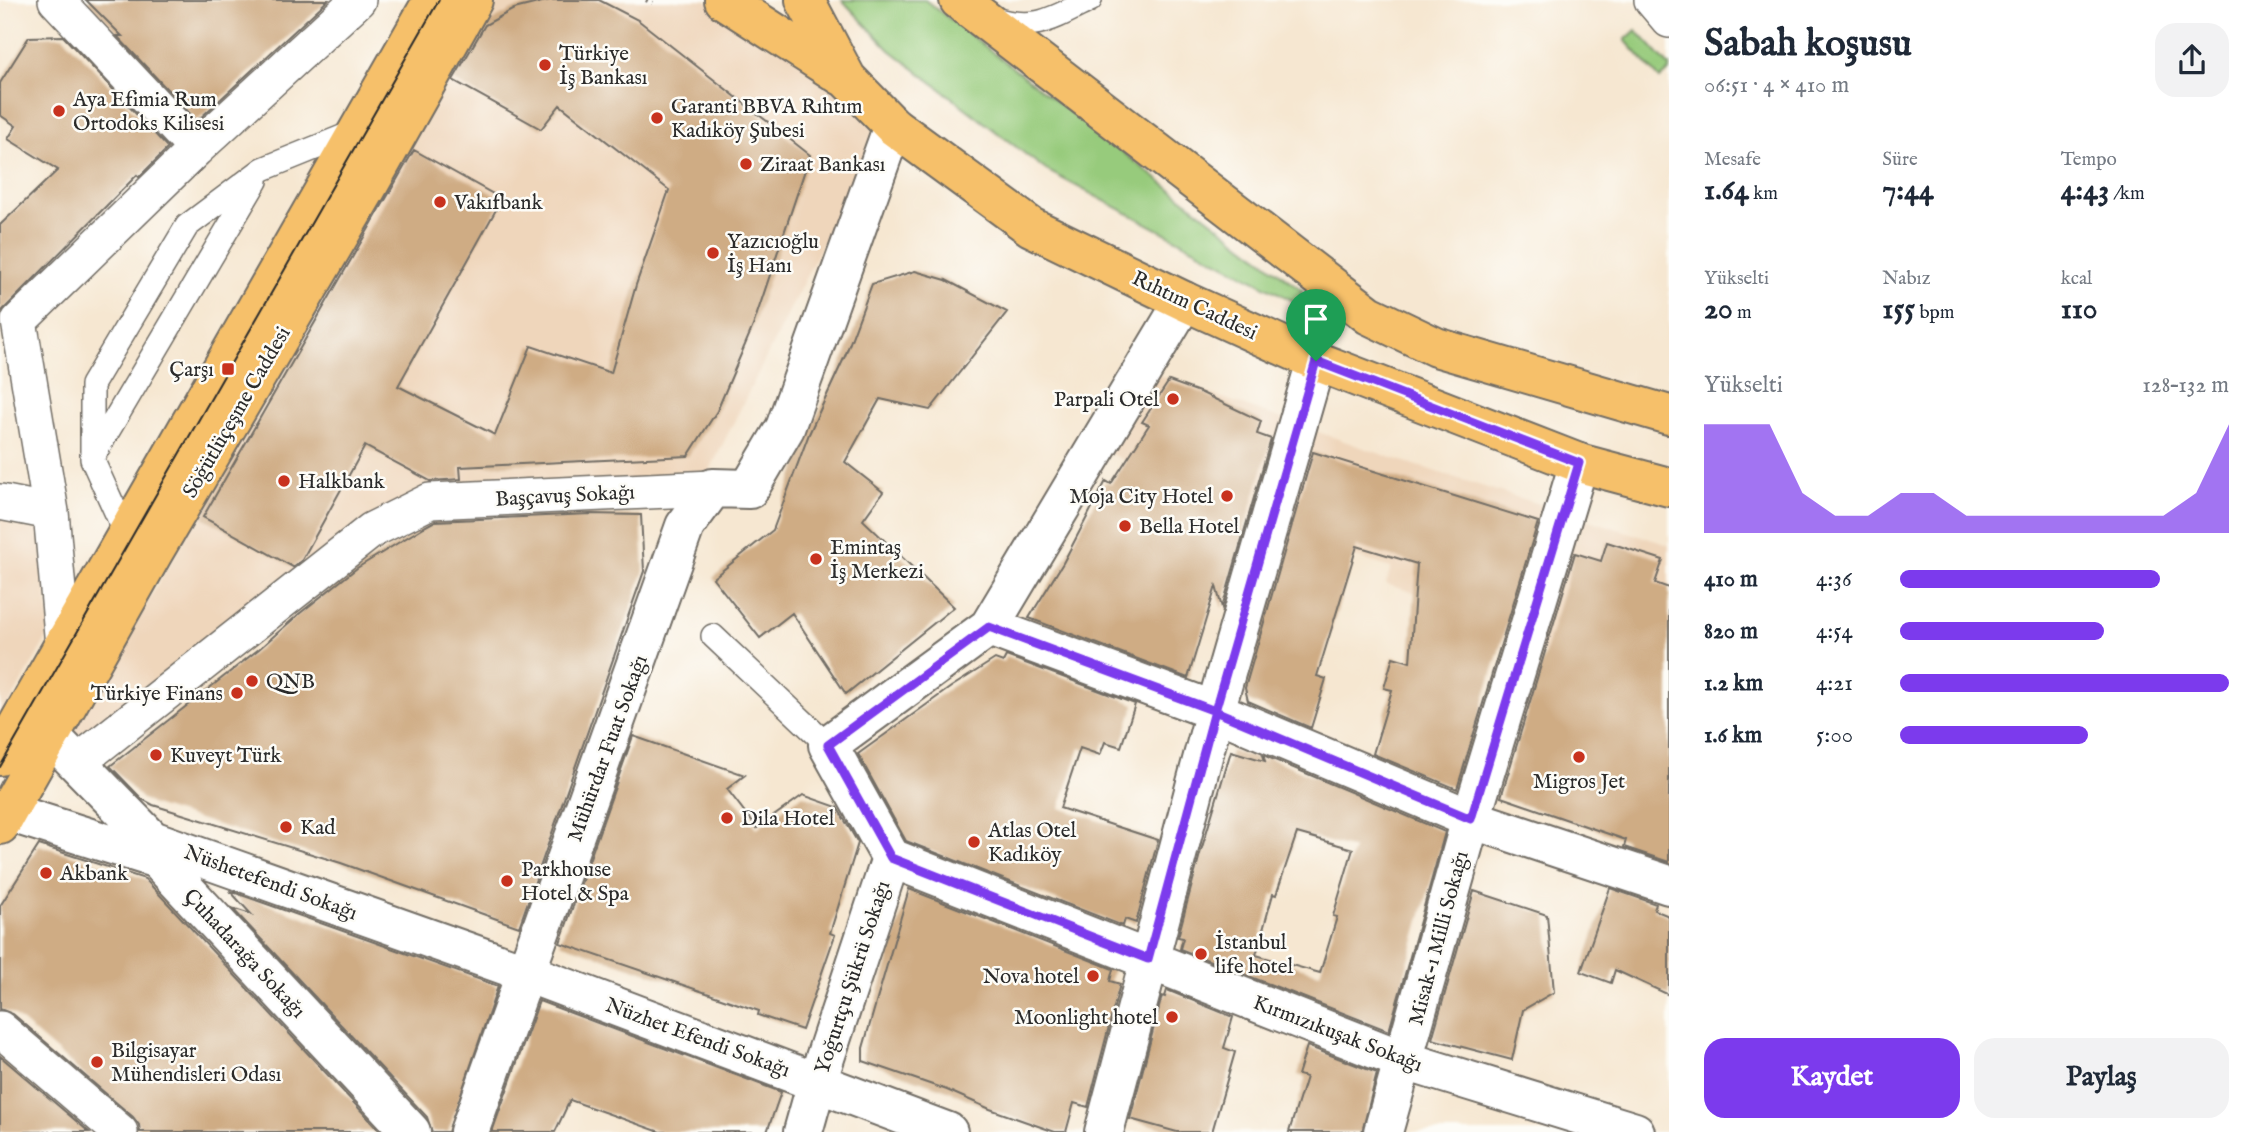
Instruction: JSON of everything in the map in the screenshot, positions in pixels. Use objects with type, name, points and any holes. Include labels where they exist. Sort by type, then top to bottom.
[{"type":"main road","points":[[724,0],[847,79]]},
{"type":"main road","name":"Rıhtım Caddesi","points":[[805,0],[847,79],[893,126],[1031,227],[1316,361],[1579,463],[1669,487]]},
{"type":"main road","name":"Söğütlüçeşme Caddesi","points":[[0,756],[357,131],[462,6]]},
{"type":"main road","name":"Söğütlüçeşme Caddesi","points":[[4,818],[153,553],[366,190],[462,6]]},
{"type":"main road","points":[[967,6],[1369,315],[1436,347],[1669,415]]},
{"type":"street","points":[[57,0],[196,149]]},
{"type":"street","points":[[1652,0],[1669,20]]},
{"type":"street","points":[[63,646],[51,512],[10,311],[196,149],[356,1]]},
{"type":"street","name":"Başçavuş Sokağı","points":[[77,763],[372,530],[430,501],[713,488],[749,489],[785,428],[893,126]]},
{"type":"street","points":[[828,745],[989,627],[1119,389],[1184,301]]},
{"type":"street","points":[[1104,1132],[1215,711],[1316,361]]},
{"type":"street","name":"Misak-ı Milli Sokağı","points":[[1383,1132],[1471,819],[1579,463]]},
{"type":"street","name":"Mühürdar Fuat Sokağı","points":[[469,1132],[685,526],[713,488]]},
{"type":"street","points":[[0,502],[51,512]]},
{"type":"street","points":[[989,627],[1215,711],[1471,819],[1669,885]]},
{"type":"street","name":"Nüshetefendi Sokağı","points":[[48,738],[77,763],[152,840],[527,973]]},
{"type":"street","name":"Yoğurtçu Şükrü Sokağı","points":[[803,1132],[891,858],[828,745]]},
{"type":"street","name":"Çuhadarağa Sokağı","points":[[4,818],[157,859],[411,1132]]},
{"type":"street","name":"Kırmızıkuşak Sokağı","points":[[891,858],[1405,1061],[1635,1132]]},
{"type":"street","name":"Nüzhet Efendi Sokağı","points":[[527,973],[948,1132]]},
{"type":"street","points":[[0,1029],[120,1132]]},
{"type":"lane","points":[[967,6],[1011,24],[1042,23],[1090,0]]},
{"type":"lane","points":[[126,534],[92,459],[92,385],[187,226],[263,169],[357,131]]},
{"type":"lane","points":[[92,459],[263,169]]},
{"type":"lane","points":[[713,636],[828,745]]},
{"type":"path","points":[[646,0],[653,3]]},
{"type":"shaded area","points":[[505,0],[704,0],[827,77],[877,134],[706,478],[427,491],[78,749],[69,739],[487,11]]},
{"type":"shaded area","points":[[1121,362],[1389,457],[1669,545],[1669,697],[1528,646],[1533,630],[1386,584],[1391,568],[1252,523],[1080,439]]},
{"type":"shaded area","points":[[0,513],[40,521],[50,632],[0,720]]},
{"type":"green space","points":[[842,0],[925,0],[1303,291],[1297,303],[1046,170],[890,50]]},
{"type":"green space","points":[[1636,30],[1669,66],[1669,71],[1660,79],[1625,40]]},
{"type":"building","points":[[86,0],[328,0],[197,121],[117,36],[122,36]]},
{"type":"building","points":[[550,0],[599,0],[638,20],[810,155],[753,326],[717,411],[688,456],[460,467],[461,479],[430,481],[365,446],[302,560],[293,567],[203,517],[414,150],[502,199],[398,386],[495,435],[531,346],[611,373],[636,285],[669,190],[560,105],[541,129],[453,80],[485,25],[514,9]]},
{"type":"building","points":[[63,36],[168,148],[139,177],[137,175],[0,313],[0,225],[58,170],[8,139],[16,126],[0,115],[0,83],[29,37]]},
{"type":"building","points":[[915,271],[946,280],[1007,312],[930,410],[880,399],[845,462],[883,492],[863,520],[954,607],[846,694],[792,613],[760,638],[713,578],[773,530],[809,434],[845,356],[872,284]]},
{"type":"building","points":[[1169,381],[1202,393],[1261,421],[1257,434],[1271,439],[1222,608],[1216,586],[1188,678],[1029,618],[1063,563],[1106,481],[1111,484],[1149,425],[1142,422]]},
{"type":"building","points":[[1313,452],[1538,522],[1457,789],[1373,754],[1392,690],[1384,688],[1393,657],[1410,662],[1417,564],[1357,546],[1317,676],[1326,679],[1311,728],[1248,701],[1245,688]]},
{"type":"building","points":[[590,514],[641,515],[644,571],[519,927],[341,863],[153,805],[142,799],[110,766],[357,568],[435,521]]},
{"type":"building","points":[[1607,542],[1663,560],[1655,583],[1669,588],[1669,862],[1624,847],[1626,840],[1501,797],[1575,553],[1601,561]]},
{"type":"building","points":[[1006,656],[1135,704],[1121,747],[1105,742],[1100,755],[1080,748],[1060,808],[1158,840],[1136,923],[1125,919],[1123,926],[906,841],[858,754],[951,687],[995,659],[1003,662]]},
{"type":"building","points":[[633,736],[745,775],[727,789],[757,828],[803,795],[837,807],[858,843],[830,933],[835,935],[802,1030],[758,1015],[759,1011],[560,943]]},
{"type":"building","points":[[1231,751],[1265,761],[1263,755],[1445,832],[1389,1031],[1180,949],[1183,938],[1178,937]],"holes":[[[1297,833],[1353,849],[1320,973],[1256,955],[1273,894],[1276,895]]]},
{"type":"building","points":[[39,845],[145,879],[381,1132],[140,1132],[133,1117],[13,1014],[0,1009],[0,906]]},
{"type":"building","points":[[1610,888],[1656,904],[1654,910],[1669,916],[1669,995],[1615,970],[1611,983],[1581,972]]},
{"type":"building","points":[[909,889],[1113,969],[1110,981],[1120,984],[1088,1107],[1074,1103],[1066,1132],[1055,1132],[863,1061],[863,1048]]},
{"type":"building","points":[[230,891],[498,986],[448,1132],[432,1132],[427,1117],[232,908],[251,914]]},
{"type":"building","points":[[1474,891],[1547,915],[1554,992],[1523,1010],[1512,1060],[1432,1039]]},
{"type":"building","points":[[1167,990],[1233,1017],[1224,1048],[1235,1052],[1212,1132],[1177,1132],[1130,1119],[1162,996],[1165,997]]},
{"type":"building","points":[[539,1001],[781,1092],[767,1132],[660,1132],[570,1100],[555,1132],[492,1132]]},
{"type":"building","points":[[1307,1046],[1377,1073],[1362,1132],[1289,1132],[1306,1077],[1298,1075]]},
{"type":"building","points":[[0,1056],[89,1132],[0,1132]]},
{"type":"tram line","points":[[0,767],[439,0]]},
{"type":"place","name":"Türkiye İş Bankası","points":[[545,65]]},
{"type":"place","name":"Aya Efimia Rum Ortodoks Kilisesi","points":[[59,111]]},
{"type":"place","name":"Garanti BBVA Rıhtım Kadıköy Şubesi","points":[[657,118]]},
{"type":"place","name":"Ziraat Bankası","points":[[746,164]]},
{"type":"place","name":"Vakıfbank","points":[[440,202]]},
{"type":"place","name":"Yazıcıoğlu İş Hanı","points":[[713,253]]},
{"type":"place","name":"Çarşı","points":[[228,369]]},
{"type":"place","name":"Parpali Otel","points":[[1173,399]]},
{"type":"place","name":"Halkbank","points":[[284,481]]},
{"type":"place","name":"Moja City Hotel","points":[[1227,496]]},
{"type":"place","name":"Bella Hotel","points":[[1125,526]]},
{"type":"place","name":"Emintaş İş Merkezi","points":[[816,559]]},
{"type":"place","name":"QNB","points":[[252,681]]},
{"type":"place","name":"Türkiye Finans","points":[[237,693]]},
{"type":"place","name":"Kuveyt Türk","points":[[156,755]]},
{"type":"place","name":"Migros Jet","points":[[1579,757]]},
{"type":"place","name":"Dila Hotel","points":[[727,818]]},
{"type":"place","name":"Kad","points":[[286,827]]},
{"type":"place","name":"Atlas Otel Kadıköy","points":[[974,842]]},
{"type":"place","name":"Akbank","points":[[46,873]]},
{"type":"place","name":"Parkhouse Hotel & Spa","points":[[507,881]]},
{"type":"place","name":"İstanbul life hotel","points":[[1201,954]]},
{"type":"place","name":"Nova hotel","points":[[1093,976]]},
{"type":"place","name":"Moonlight hotel","points":[[1172,1017]]},
{"type":"place","name":"Bilgisayar Mühendisleri Odası","points":[[97,1062]]},
{"type":"route","points":[[1316,361],[1215,711],[1148,959],[891,858],[828,745],[989,627],[1215,711],[1471,819],[1579,463],[1316,361]]}]
